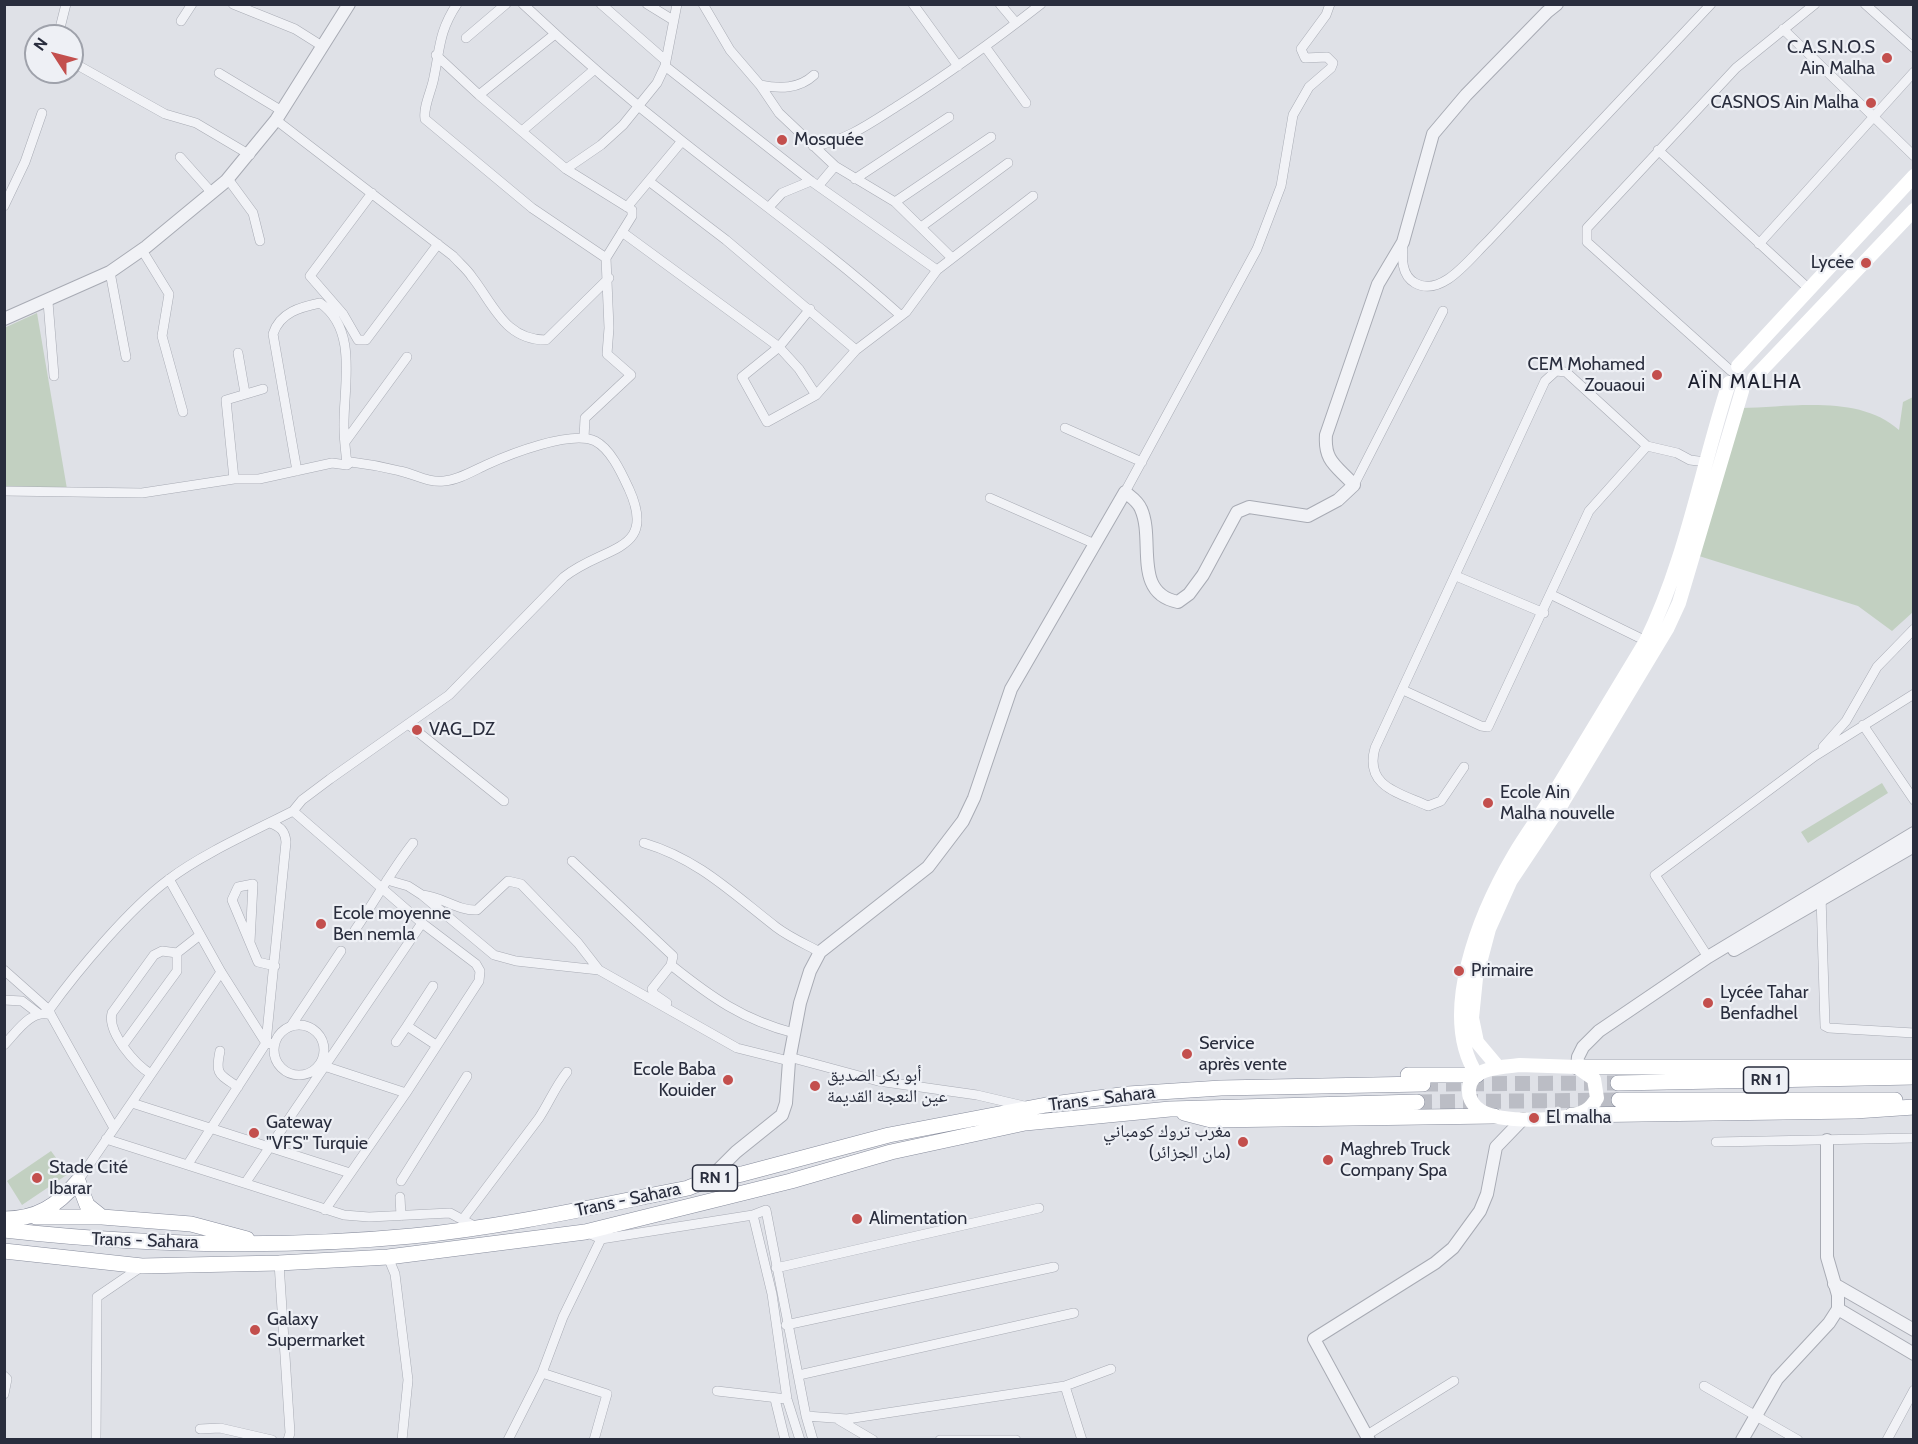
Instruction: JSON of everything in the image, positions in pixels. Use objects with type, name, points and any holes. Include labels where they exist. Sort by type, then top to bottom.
[{"type":"highway","points":[[1577,1068],[1914,1067]]},
{"type":"highway","points":[[1221,1088],[1261,1076],[1477,1075]]},
{"type":"highway","name":"RN 1","points":[[1618,1083],[1914,1077]]},
{"type":"highway","name":"Trans - Sahara","points":[[4,1230],[101,1241],[261,1243],[411,1236],[470,1223],[552,1216],[688,1188],[708,1180],[741,1174],[889,1135],[1032,1108],[1128,1094],[1221,1088],[1423,1084]]},
{"type":"highway","name":"RN 1","points":[[1620,1100],[1914,1100]]},
{"type":"highway","name":"Trans - Sahara","points":[[4,1251],[142,1266],[279,1263],[388,1257],[585,1232],[962,1135],[1064,1117],[1170,1109],[1417,1102]]},
{"type":"highway","points":[[1572,1115],[1855,1112],[1914,1107]]},
{"type":"highway","points":[[1170,1109],[1211,1120],[1494,1116]]},
{"type":"highway","points":[[32,1217],[58,1203],[78,1181],[87,1205],[102,1217]]},
{"type":"highway","points":[[4,1219],[102,1217],[191,1224],[261,1243]]},
{"type":"main road","points":[[1477,1075],[1469,1062],[1466,1050],[1461,1006],[1472,953],[1489,903],[1514,855],[1646,641],[1663,607],[1676,571],[1733,373],[1914,176]]},
{"type":"main road","points":[[1733,373],[1734,389],[1743,391],[1751,387],[1754,378],[1911,217]]},
{"type":"main road","points":[[1733,373],[1749,368],[1754,378]]},
{"type":"main road","points":[[1498,1067],[1477,1042],[1472,1018],[1476,978],[1489,929],[1511,880],[1563,802],[1666,629],[1679,603],[1743,391]]},
{"type":"main road","points":[[1539,1065],[1577,1068],[1594,1079],[1597,1098],[1589,1109],[1572,1115],[1523,1119],[1494,1116],[1480,1110],[1470,1099],[1470,1081],[1477,1075],[1498,1067],[1539,1065]]},
{"type":"street","points":[[61,24],[66,4]]},
{"type":"street","points":[[181,21],[192,4]]},
{"type":"street","points":[[233,4],[295,29],[322,46]]},
{"type":"street","points":[[4,319],[48,302],[110,272],[142,250],[228,179],[250,155],[279,116],[349,4]]},
{"type":"street","points":[[457,4],[439,38],[435,76],[425,119],[532,208],[606,258]]},
{"type":"street","points":[[466,38],[506,4]]},
{"type":"street","points":[[524,4],[555,34],[639,106],[849,268],[899,314]]},
{"type":"street","points":[[601,4],[665,63],[815,183],[937,270]]},
{"type":"street","points":[[647,4],[673,20]]},
{"type":"street","points":[[566,169],[601,145],[639,106],[665,63],[677,4]]},
{"type":"street","points":[[703,4],[730,50],[760,85],[779,113],[835,166],[895,202],[951,257]]},
{"type":"street","points":[[913,4],[958,66]]},
{"type":"street","points":[[1000,4],[1016,23]]},
{"type":"street","points":[[813,146],[843,138],[866,126],[986,48],[1041,4]]},
{"type":"street","points":[[708,1180],[735,1152],[782,1115],[786,1103],[789,1059],[794,1033],[810,971],[820,952],[912,880],[945,848],[974,798],[1011,689],[1142,462],[1257,249],[1281,186],[1293,115],[1309,87],[1331,68],[1333,63],[1327,57],[1305,58],[1301,49],[1326,15],[1330,4]]},
{"type":"street","points":[[1354,485],[1332,464],[1325,451],[1326,435],[1378,284],[1403,242],[1433,134],[1466,95],[1546,12],[1557,4]]},
{"type":"street","points":[[1403,242],[1403,266],[1411,281],[1427,288],[1437,286],[1449,277],[1488,241],[1711,4]]},
{"type":"street","points":[[1733,373],[1587,242],[1587,228],[1736,68],[1815,4]]},
{"type":"street","points":[[1865,4],[1914,48]]},
{"type":"street","points":[[1783,29],[1914,156]]},
{"type":"street","points":[[479,95],[555,34]]},
{"type":"street","points":[[986,48],[1026,103]]},
{"type":"street","points":[[436,55],[566,169],[632,210],[632,216],[606,258],[609,278],[607,354],[631,375],[585,418],[584,438]]},
{"type":"street","points":[[84,69],[165,114],[208,130],[250,155]]},
{"type":"street","points":[[522,131],[595,69]]},
{"type":"street","points":[[1759,244],[1914,72]]},
{"type":"street","points":[[219,73],[279,116],[438,244],[471,276],[498,316],[513,332],[532,340],[546,340],[609,278]]},
{"type":"street","points":[[760,85],[775,88],[798,86],[814,75]]},
{"type":"street","points":[[4,206],[25,162],[42,113]]},
{"type":"street","points":[[855,179],[950,117]]},
{"type":"street","points":[[895,202],[991,137]]},
{"type":"street","points":[[627,207],[682,141]]},
{"type":"street","points":[[1658,150],[1809,289]]},
{"type":"street","points":[[180,157],[212,193]]},
{"type":"street","points":[[921,227],[1008,163]]},
{"type":"street","points":[[769,207],[782,193],[815,183],[835,166]]},
{"type":"street","points":[[228,179],[253,213],[260,242]]},
{"type":"street","points":[[650,182],[726,240],[856,350]]},
{"type":"street","points":[[372,193],[310,276],[343,314],[358,340],[366,340],[438,244]]},
{"type":"street","points":[[810,309],[779,347],[742,377],[765,420],[769,422],[816,395],[856,350],[911,306],[937,270],[951,257],[1033,196]]},
{"type":"street","points":[[622,232],[779,347],[799,369],[816,395]]},
{"type":"street","points":[[142,250],[170,294],[162,336],[183,412]]},
{"type":"street","points":[[110,272],[126,357]]},
{"type":"street","points":[[48,302],[54,376]]},
{"type":"street","points":[[297,471],[273,334],[280,320],[302,307],[320,303],[336,316],[345,341],[347,465]]},
{"type":"street","points":[[1125,492],[1135,499],[1142,510],[1151,579],[1157,593],[1165,599],[1178,602],[1189,594],[1203,575],[1237,512],[1249,507],[1308,516],[1338,500],[1354,485],[1443,311]]},
{"type":"street","points":[[238,353],[245,393]]},
{"type":"street","points":[[345,442],[407,357]]},
{"type":"street","points":[[1464,767],[1441,801],[1428,806],[1388,788],[1373,773],[1371,762],[1375,748],[1545,381],[1556,371],[1566,372],[1579,381],[1647,446],[1677,453],[1690,460],[1706,462]]},
{"type":"street","points":[[234,479],[225,403],[228,398],[263,389]]},
{"type":"street","points":[[1065,428],[1142,462]]},
{"type":"street","points":[[4,491],[142,493],[234,479],[259,479],[332,463],[347,465],[351,462],[403,471],[433,482],[445,481],[508,455],[550,443],[584,438],[604,448],[629,489],[639,515],[635,536],[630,541],[579,565],[564,577],[449,695],[302,800],[294,812],[169,879],[136,908],[50,1012],[39,1014],[25,1023],[4,1045]]},
{"type":"street","points":[[1403,690],[1481,726],[1488,727],[1544,613],[1589,511],[1647,446]]},
{"type":"street","points":[[990,498],[1095,544]]},
{"type":"street","points":[[1456,576],[1544,613]]},
{"type":"street","points":[[1552,595],[1646,641]]},
{"type":"street","points":[[1815,756],[1846,721],[1877,667],[1914,629]]},
{"type":"street","points":[[1708,957],[1655,875],[1815,756],[1914,694]]},
{"type":"street","points":[[408,724],[504,801]]},
{"type":"street","points":[[1863,725],[1914,801]]},
{"type":"street","points":[[294,812],[422,923],[476,964],[480,971],[479,981],[325,1210]]},
{"type":"street","points":[[270,823],[279,826],[285,833],[286,842],[271,1044]]},
{"type":"street","points":[[1687,973],[1712,963],[1914,832]]},
{"type":"street","points":[[355,930],[413,843]]},
{"type":"street","points":[[644,843],[670,851],[692,862],[747,902],[777,928],[820,952]]},
{"type":"street","points":[[1577,1068],[1578,1057],[1583,1047],[1599,1031],[1708,957],[1821,894],[1914,846]]},
{"type":"street","points":[[572,861],[674,956],[671,965],[652,987],[652,992],[705,1031]]},
{"type":"street","points":[[169,879],[221,972],[271,1044],[276,1060],[286,1071],[301,1075],[322,1065]]},
{"type":"street","points":[[387,880],[408,886],[422,895],[494,955],[516,961],[598,970],[737,1048],[878,1081],[977,1095],[1032,1108]]},
{"type":"street","points":[[422,895],[433,896],[470,910],[477,910],[508,881],[514,881],[521,884],[578,943],[598,970]]},
{"type":"street","points":[[250,942],[253,884],[238,887],[232,900],[258,962],[275,966]]},
{"type":"street","points":[[1821,894],[1825,1026],[1914,1033]]},
{"type":"street","points":[[246,1182],[271,1147],[322,1065],[422,923]]},
{"type":"street","points":[[151,1074],[140,1067],[123,1045],[111,1022],[112,1013],[154,955],[162,951],[177,953],[200,935]]},
{"type":"street","points":[[291,1026],[341,951]]},
{"type":"street","points":[[123,1045],[177,971],[177,953]]},
{"type":"street","points":[[671,965],[716,1001],[763,1025],[794,1033]]},
{"type":"street","points":[[4,970],[50,1012],[114,1128]]},
{"type":"street","points":[[78,1181],[221,972]]},
{"type":"street","points":[[396,1042],[434,986]]},
{"type":"street","points":[[4,1000],[22,1001],[39,1014]]},
{"type":"street","points":[[188,1164],[238,1087],[283,1030],[291,1026],[308,1026],[321,1037],[322,1065]]},
{"type":"street","points":[[407,1026],[436,1045]]},
{"type":"street","points":[[220,1051],[217,1068],[219,1074],[238,1087]]},
{"type":"street","points":[[322,1065],[405,1093]]},
{"type":"street","points":[[106,1139],[344,1215],[401,1216],[450,1213],[470,1223],[548,1104],[551,1093],[567,1072]]},
{"type":"street","points":[[401,1181],[467,1076]]},
{"type":"street","points":[[132,1103],[351,1173]]},
{"type":"street","points":[[1454,1381],[1368,1438],[1314,1339],[1435,1263],[1454,1248],[1480,1211],[1487,1194],[1496,1147],[1523,1119]]},
{"type":"street","points":[[1716,1142],[1914,1138]]},
{"type":"street","points":[[1742,1440],[1777,1379],[1829,1323],[1838,1309],[1838,1295],[1827,1257],[1827,1140]]},
{"type":"street","points":[[400,1197],[401,1216]]},
{"type":"street","points":[[776,1268],[1039,1208]]},
{"type":"street","points":[[585,1232],[601,1239],[753,1215],[766,1210],[786,1325],[813,1440]]},
{"type":"street","points":[[753,1215],[772,1294],[787,1400],[800,1440]]},
{"type":"street","points":[[508,1440],[542,1373],[563,1317],[601,1239]]},
{"type":"street","points":[[388,1257],[395,1274],[408,1380],[402,1440]]},
{"type":"street","points":[[279,1263],[290,1433],[288,1440]]},
{"type":"street","points":[[96,1440],[97,1297],[142,1266]]},
{"type":"street","points":[[786,1325],[1054,1267]]},
{"type":"street","points":[[1834,1284],[1914,1330]]},
{"type":"street","points":[[1838,1309],[1914,1354]]},
{"type":"street","points":[[799,1375],[1074,1313]]},
{"type":"street","points":[[806,1416],[838,1419],[1065,1386],[1111,1369]]},
{"type":"street","points":[[542,1373],[607,1394],[594,1440]]},
{"type":"street","points":[[4,1394],[5,1378]]},
{"type":"street","points":[[1065,1386],[1082,1440]]},
{"type":"street","points":[[1704,1386],[1798,1440]]},
{"type":"street","points":[[1887,1440],[1914,1390]]},
{"type":"street","points":[[717,1391],[787,1400]]},
{"type":"street","points":[[775,1399],[785,1440]]},
{"type":"street","points":[[838,1419],[873,1440]]},
{"type":"street","points":[[200,1430],[220,1428],[273,1440]]},
{"type":"street","points":[[940,1440],[1016,1440]]},
{"type":"green space","points":[[37,313],[67,489],[5,487],[4,328]]},
{"type":"green space","points":[[1913,397],[1913,612],[1892,631],[1858,606],[1699,556],[1741,408],[1802,405],[1845,407],[1865,411],[1899,430],[1903,402]]},
{"type":"green space","points":[[1882,783],[1888,793],[1808,843],[1801,832]]},
{"type":"green space","name":"Stade Cité Ibarar","points":[[51,1151],[68,1174],[22,1205],[7,1181]]},
{"type":"tunnel","points":[[1423,1084],[1618,1083]]},
{"type":"tunnel","points":[[1417,1102],[1619,1100]]},
{"type":"place","name":"C.A.S.N.O.S Ain Malha","points":[[1887,58]]},
{"type":"place","name":"CASNOS Ain Malha","points":[[1871,103]]},
{"type":"place","name":"Mosquée","points":[[782,140]]},
{"type":"place","name":"Lycėe","points":[[1866,263]]},
{"type":"place","name":"CEM Mohamed Zouaoui","points":[[1657,375]]},
{"type":"place","name":"VAG_DZ","points":[[417,730]]},
{"type":"place","name":"Ecole Ain Malha nouvelle","points":[[1488,803]]},
{"type":"place","name":"Ecole moyenne Ben nemla","points":[[321,924]]},
{"type":"place","name":"Primaire","points":[[1459,971]]},
{"type":"place","name":"Lycée Tahar Benfadhel","points":[[1708,1003]]},
{"type":"place","name":"Service après vente","points":[[1187,1054]]},
{"type":"place","name":"Ecole Baba Kouider","points":[[728,1080]]},
{"type":"place","name":"أبو بكر الصديق عين النعجة القديمة","points":[[815,1086]]},
{"type":"place","name":"El malha","points":[[1534,1118]]},
{"type":"place","name":"Gateway \"VFS\" Turquie","points":[[254,1133]]},
{"type":"place","name":"مغرب تروك كومباني (مان الجزائر)","points":[[1243,1142]]},
{"type":"place","name":"Maghreb Truck Company Spa","points":[[1328,1160]]},
{"type":"place","name":"Stade Cité Ibarar","points":[[37,1178]]},
{"type":"place","name":"Alimentation","points":[[857,1219]]},
{"type":"place","name":"Galaxy Supermarket","points":[[255,1330]]},
{"type":"district","name":"AÏN MALHA","points":[[1745,382]]}]
